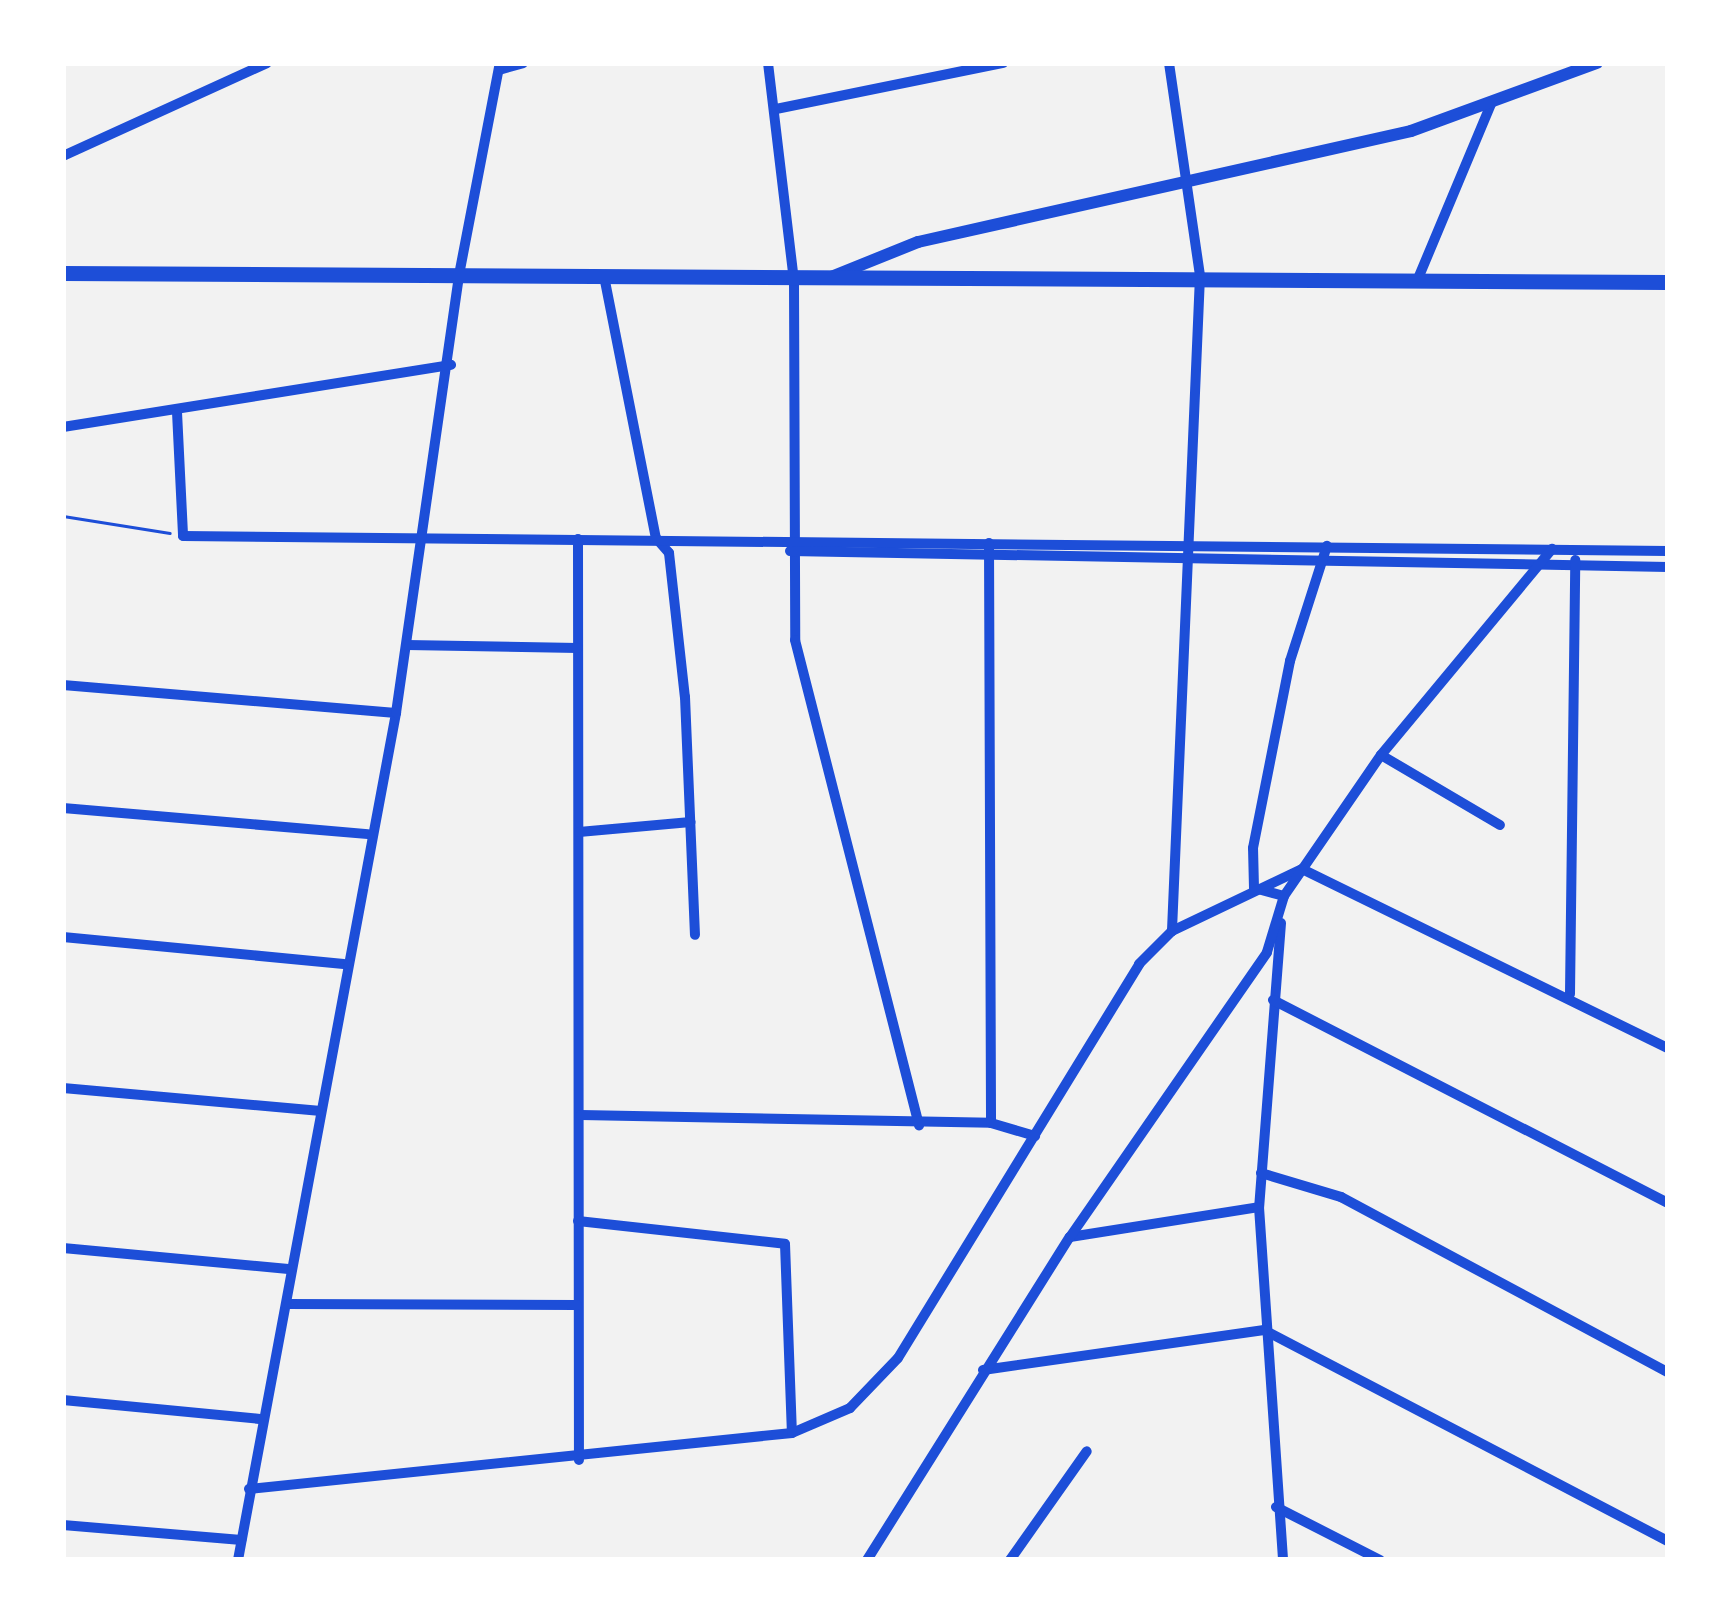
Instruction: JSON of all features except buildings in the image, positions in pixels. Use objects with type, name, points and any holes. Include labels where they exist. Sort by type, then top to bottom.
[{"type":"main road","points":[[63,273],[1668,282]]},
{"type":"street","points":[[63,155],[267,63]]},
{"type":"street","points":[[238,1560],[368,834],[396,713],[451,365],[459,275],[499,67],[523,63]]},
{"type":"street","points":[[768,63],[794,280],[791,551],[800,671],[920,1125]]},
{"type":"street","points":[[776,109],[1003,63]]},
{"type":"street","points":[[1169,63],[1200,276],[1172,931]]},
{"type":"street","points":[[830,277],[918,242],[1188,186],[1491,104],[1597,63]]},
{"type":"street","points":[[1417,281],[1491,104]]},
{"type":"street","points":[[604,276],[656,538],[669,553],[691,821],[695,935]]},
{"type":"street","points":[[63,427],[451,365]]},
{"type":"street","points":[[177,412],[184,536],[420,542],[656,538],[774,542],[792,537],[1668,551]]},
{"type":"street","points":[[578,539],[579,1460]]},
{"type":"street","points":[[774,542],[791,551],[989,560],[1668,567]]},
{"type":"street","points":[[989,543],[991,1123]]},
{"type":"street","points":[[1255,888],[1253,848],[1272,735],[1327,546]]},
{"type":"street","points":[[867,1560],[1070,1237],[1268,952],[1284,896],[1302,869],[1382,755],[1552,549]]},
{"type":"street","points":[[1570,994],[1575,549]]},
{"type":"street","points":[[407,645],[578,648]]},
{"type":"street","points":[[63,686],[396,713]]},
{"type":"street","points":[[1382,755],[1500,826]]},
{"type":"street","points":[[63,808],[368,834]]},
{"type":"street","points":[[579,832],[691,821]]},
{"type":"street","points":[[248,1489],[579,1460],[792,1433],[850,1408],[898,1358],[1139,964],[1172,931],[1302,869],[1570,994],[1668,1048]]},
{"type":"street","points":[[1255,888],[1284,896]]},
{"type":"street","points":[[1282,1560],[1259,1208],[1284,896]]},
{"type":"street","points":[[63,937],[344,964]]},
{"type":"street","points":[[1273,1000],[1668,1203]]},
{"type":"street","points":[[63,1088],[321,1111]]},
{"type":"street","points":[[581,1115],[991,1123],[1035,1136]]},
{"type":"street","points":[[1262,1173],[1341,1196],[1668,1372]]},
{"type":"street","points":[[1070,1237],[1259,1208]]},
{"type":"street","points":[[578,1222],[785,1244],[792,1433]]},
{"type":"street","points":[[63,1248],[291,1269]]},
{"type":"street","points":[[287,1304],[577,1305]]},
{"type":"street","points":[[983,1370],[1264,1330],[1668,1541]]},
{"type":"street","points":[[63,1400],[262,1419]]},
{"type":"street","points":[[1010,1560],[1087,1450]]},
{"type":"street","points":[[1276,1507],[1380,1560]]},
{"type":"street","points":[[63,1525],[242,1540]]},
{"type":"path","points":[[63,516],[184,536]]}]
